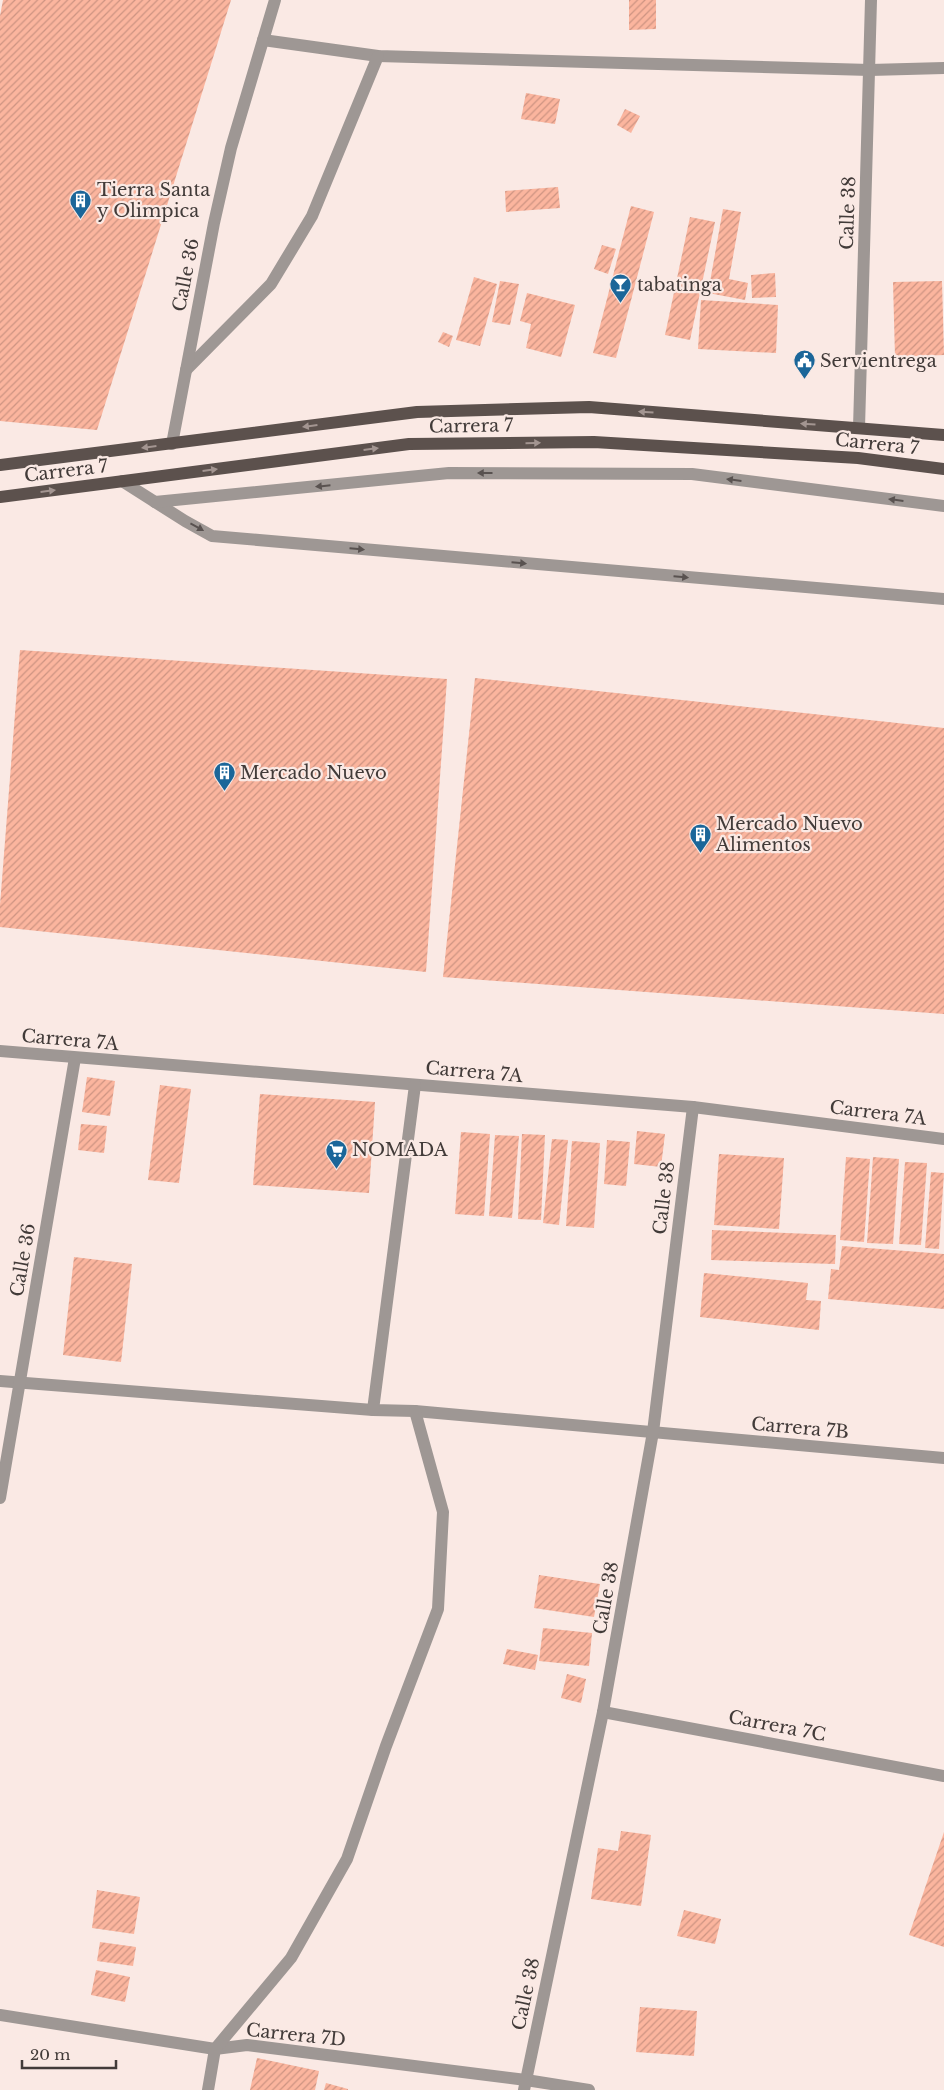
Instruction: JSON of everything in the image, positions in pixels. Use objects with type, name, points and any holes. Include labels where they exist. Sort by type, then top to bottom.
[{"type":"main road","name":"Carrera 7","points":[[0,465],[417,412],[589,407],[944,435]]},
{"type":"main road","name":"Carrera 7","points":[[0,497],[409,444],[594,442],[858,458],[944,469]]},
{"type":"street","name":"Calle 36","points":[[172,444],[212,232],[231,148],[275,0]]},
{"type":"street","name":"Calle 38","points":[[859,428],[871,0]]},
{"type":"street","points":[[263,40],[378,56],[870,70],[944,68]]},
{"type":"street","points":[[186,370],[271,284],[312,216],[378,56]]},
{"type":"street","points":[[155,502],[459,473],[692,474],[944,506]]},
{"type":"street","points":[[122,481],[212,536],[944,599]]},
{"type":"street","name":"Carrera 7A","points":[[0,1051],[693,1107],[944,1139]]},
{"type":"street","name":"Calle 36","points":[[0,1498],[75,1058]]},
{"type":"street","points":[[373,1410],[415,1085]]},
{"type":"street","name":"Calle 38","points":[[525,2085],[603,1712],[653,1432],[693,1107]]},
{"type":"street","name":"Carrera 7B","points":[[0,1381],[373,1410],[415,1411],[944,1458]]},
{"type":"street","points":[[208,2090],[215,2049],[291,1958],[347,1859],[386,1746],[438,1609],[443,1512],[415,1411]]},
{"type":"street","name":"Carrera 7C","points":[[603,1712],[944,1776]]},
{"type":"street","name":"Carrera 7D","points":[[0,2015],[215,2049],[247,2045],[525,2085],[590,2090]]},
{"type":"building","name":"Tierra Santa y Olimpica","points":[[3,0],[231,0],[97,430],[0,421],[0,16]]},
{"type":"building","points":[[629,0],[656,0],[656,29],[629,30]]},
{"type":"building","points":[[526,93],[560,99],[555,124],[521,119]]},
{"type":"building","points":[[625,109],[640,116],[631,133],[617,125]]},
{"type":"building","points":[[558,187],[560,208],[506,212],[505,191]]},
{"type":"building","points":[[631,206],[654,212],[616,358],[593,353]]},
{"type":"building","points":[[723,209],[741,212],[729,279],[748,283],[745,300],[708,293]]},
{"type":"building","points":[[690,217],[715,222],[690,340],[665,335]]},
{"type":"building","points":[[602,245],[616,249],[608,274],[594,269]]},
{"type":"building","points":[[775,273],[776,297],[752,298],[751,275]]},
{"type":"building","points":[[474,277],[497,284],[480,346],[456,340]]},
{"type":"building","points":[[500,281],[519,284],[510,325],[492,322]]},
{"type":"building","points":[[942,281],[944,355],[895,357],[893,282]]},
{"type":"building","points":[[527,293],[575,305],[561,357],[526,348],[531,324],[520,321]]},
{"type":"building","points":[[701,300],[778,305],[776,353],[698,349]]},
{"type":"building","points":[[443,332],[453,336],[449,347],[438,342]]},
{"type":"building","name":"Mercado Nuevo","points":[[20,650],[447,679],[426,972],[0,927],[0,905]]},
{"type":"building","name":"Mercado Nuevo Alimentos","points":[[475,678],[944,728],[944,1014],[443,977]]},
{"type":"building","points":[[87,1077],[115,1081],[110,1116],[82,1112]]},
{"type":"building","points":[[160,1085],[191,1089],[179,1183],[148,1180]]},
{"type":"building","points":[[260,1094],[375,1102],[369,1193],[253,1185]]},
{"type":"building","points":[[81,1124],[107,1126],[104,1153],[78,1150]]},
{"type":"building","points":[[637,1131],[665,1134],[661,1167],[634,1164]]},
{"type":"building","points":[[461,1132],[490,1134],[484,1216],[455,1214]]},
{"type":"building","points":[[522,1134],[545,1135],[541,1220],[518,1219]]},
{"type":"building","points":[[495,1135],[519,1136],[512,1218],[489,1216]]},
{"type":"building","points":[[552,1139],[568,1140],[559,1225],[543,1223]]},
{"type":"building","points":[[607,1140],[630,1142],[626,1186],[604,1184]]},
{"type":"building","points":[[572,1141],[600,1143],[594,1228],[566,1226]]},
{"type":"building","points":[[719,1154],[784,1158],[779,1229],[714,1225]]},
{"type":"building","points":[[846,1157],[870,1159],[864,1242],[840,1240]]},
{"type":"building","points":[[873,1157],[899,1159],[893,1244],[867,1243]]},
{"type":"building","points":[[905,1162],[927,1163],[921,1245],[899,1244]]},
{"type":"building","points":[[931,1172],[944,1173],[939,1249],[925,1248]]},
{"type":"building","points":[[712,1230],[836,1235],[835,1264],[711,1260]]},
{"type":"building","points":[[842,1246],[944,1254],[944,1309],[828,1299],[831,1269],[839,1270]]},
{"type":"building","points":[[74,1257],[132,1264],[121,1362],[63,1355]]},
{"type":"building","points":[[704,1273],[808,1283],[806,1300],[821,1301],[819,1330],[700,1317]]},
{"type":"building","points":[[539,1575],[600,1584],[594,1617],[534,1608]]},
{"type":"building","points":[[543,1628],[592,1633],[589,1666],[539,1661]]},
{"type":"building","points":[[507,1649],[538,1655],[535,1670],[503,1664]]},
{"type":"building","points":[[567,1674],[586,1679],[581,1703],[561,1698]]},
{"type":"building","points":[[621,1831],[651,1835],[641,1906],[591,1899],[598,1848],[618,1851]]},
{"type":"building","points":[[944,1832],[944,1947],[909,1935]]},
{"type":"building","points":[[97,1890],[140,1897],[134,1934],[92,1928]]},
{"type":"building","points":[[684,1910],[721,1919],[715,1944],[677,1936]]},
{"type":"building","points":[[100,1942],[136,1947],[133,1966],[97,1961]]},
{"type":"building","points":[[96,1970],[130,1977],[125,2002],[91,1995]]},
{"type":"building","points":[[640,2007],[697,2011],[694,2056],[636,2052]]},
{"type":"building","points":[[257,2058],[319,2071],[315,2090],[250,2090]]},
{"type":"building","points":[[326,2083],[348,2089],[348,2090],[324,2090]]},
{"type":"place","name":"Tierra Santa y Olimpica","points":[[81,219]]},
{"type":"place","name":"tabatinga","points":[[621,304]]},
{"type":"place","name":"Servientrega","points":[[804,380]]},
{"type":"place","name":"Mercado Nuevo","points":[[224,792]]},
{"type":"place","name":"Mercado Nuevo Alimentos","points":[[700,853]]},
{"type":"place","name":"NOMADA","points":[[336,1169]]}]
